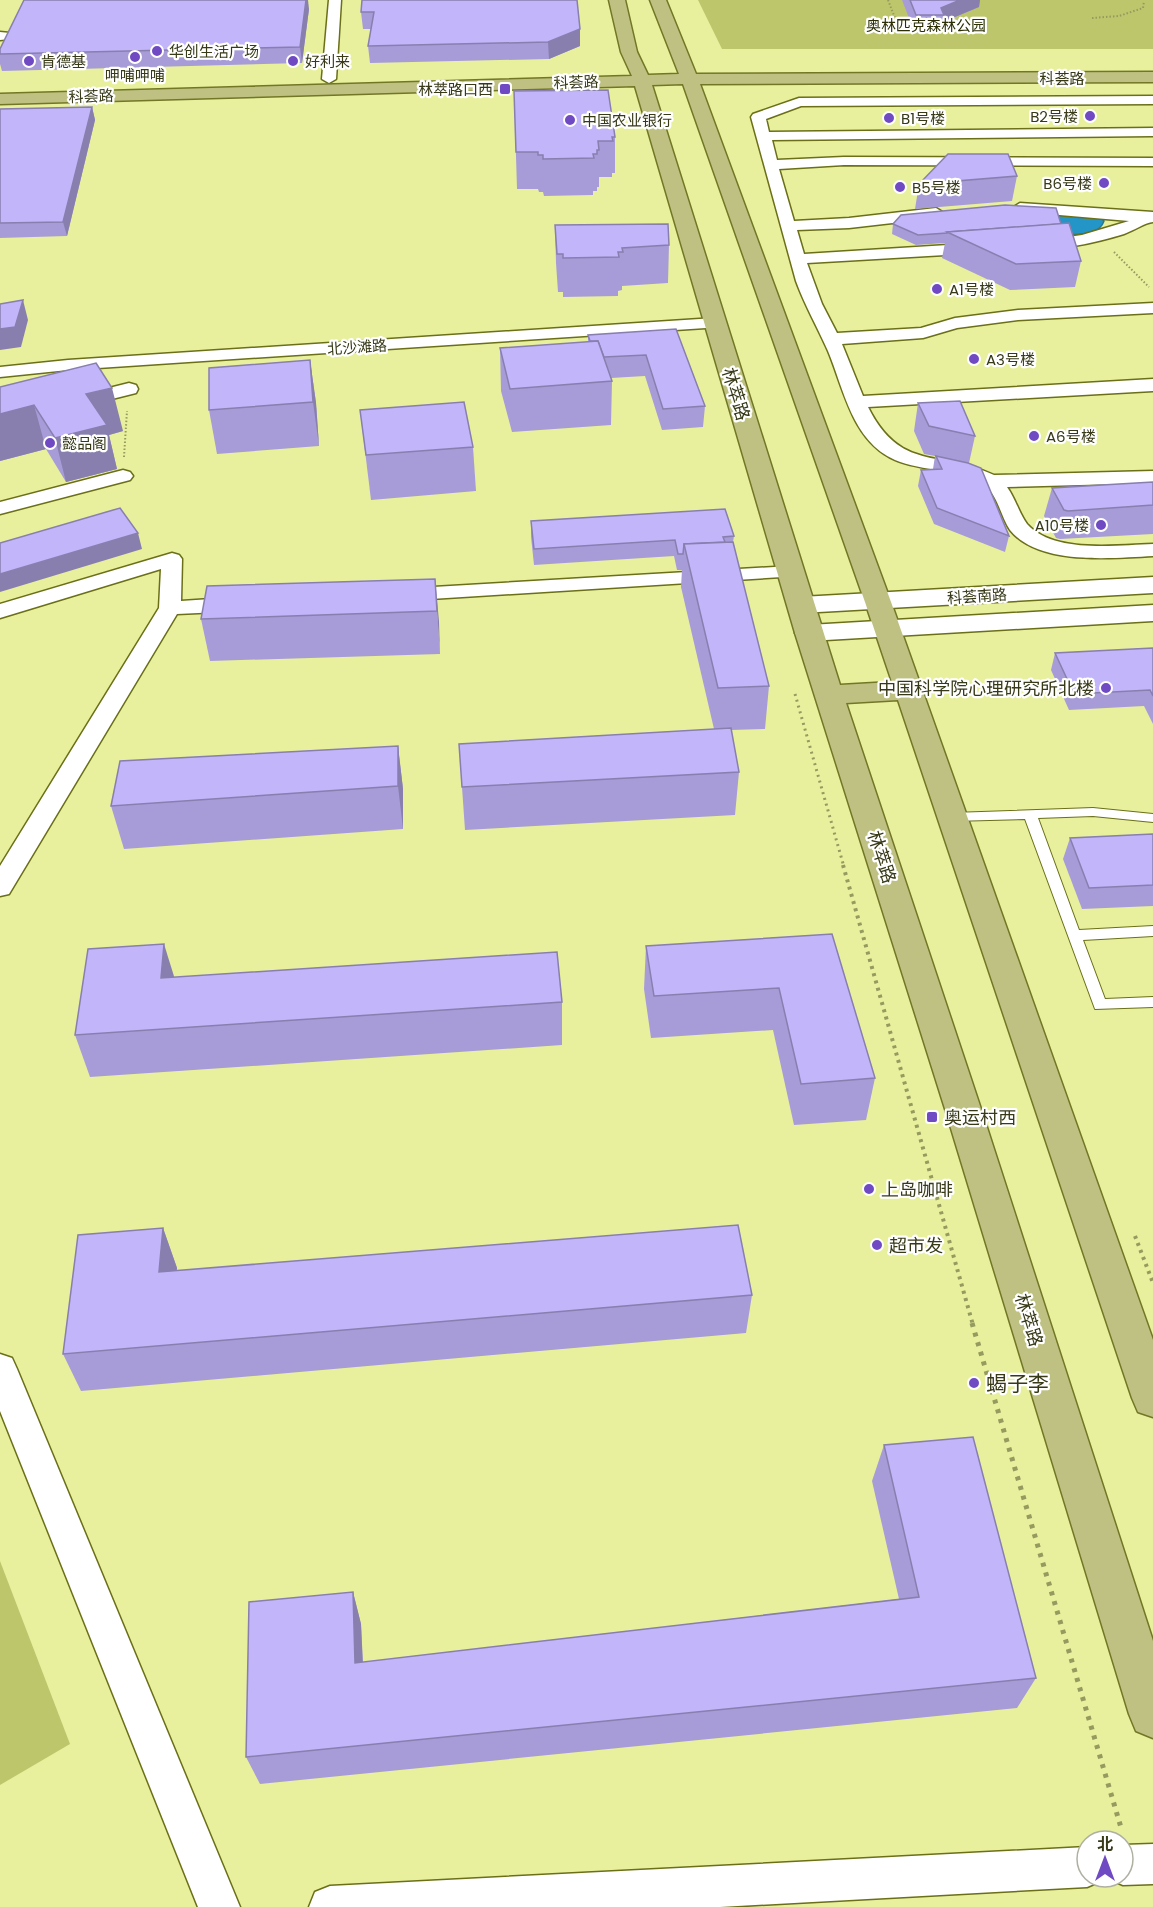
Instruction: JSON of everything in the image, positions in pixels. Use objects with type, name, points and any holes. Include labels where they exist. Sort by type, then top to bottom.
[{"type":"main road","name":"林萃路","points":[[617,0],[633,44],[669,90],[878,602],[1153,1398]]},
{"type":"main road","name":"林萃路","points":[[658,0],[669,43],[669,90],[715,324],[805,619],[968,1123],[1153,1714]]},
{"type":"main road","name":"科荟路","points":[[0,89],[329,79],[669,90],[1153,68]]},
{"type":"main road","name":"科荟路","points":[[0,99],[669,90],[1153,77]]},
{"type":"main road","points":[[829,695],[908,690]]},
{"type":"street","points":[[329,79],[335,0]]},
{"type":"street","points":[[1153,100],[799,102],[758,117],[788,226],[814,305],[839,357],[855,402],[867,422],[887,447],[993,481],[1153,477]]},
{"type":"street","points":[[763,136],[1153,132]]},
{"type":"street","points":[[771,165],[844,161],[1153,162]]},
{"type":"street","points":[[1003,208],[1153,218]]},
{"type":"street","points":[[788,226],[849,223],[955,212]]},
{"type":"street","points":[[1020,246],[1082,240],[1153,218]]},
{"type":"street","points":[[798,259],[998,247]]},
{"type":"street","points":[[830,339],[923,333],[955,323],[1017,315],[1153,308]]},
{"type":"street","name":"北沙滩路","points":[[0,372],[68,365],[715,324]]},
{"type":"street","points":[[855,402],[1153,386]]},
{"type":"street","points":[[64,405],[129,389]]},
{"type":"street","points":[[0,508],[123,476]]},
{"type":"street","points":[[993,481],[1019,526],[1033,539],[1047,546],[1066,550],[1153,550]]},
{"type":"street","points":[[0,611],[172,559],[170,608],[0,887]]},
{"type":"street","points":[[382,596],[791,572]]},
{"type":"street","name":"科荟南路","points":[[805,619],[878,602],[1153,585]]},
{"type":"street","points":[[170,608],[264,602]]},
{"type":"street","name":"科荟南路","points":[[805,619],[887,629],[1153,613]]},
{"type":"street","points":[[0,1369],[219,1907]]},
{"type":"street","points":[[330,1907],[1075,1868]]},
{"type":"lane","points":[[952,817],[1094,812],[1153,818]]},
{"type":"lane","points":[[1030,814],[1100,1005],[1153,1002]]},
{"type":"lane","points":[[1075,935],[1153,931]]},
{"type":"path","points":[[888,0],[895,18]]},
{"type":"path","points":[[1092,18],[1119,16],[1136,11],[1143,8],[1144,1]]},
{"type":"path","points":[[1099,236],[1153,292]]},
{"type":"path","points":[[123,476],[129,389]]},
{"type":"path","points":[[794,691],[999,1418],[1136,1865]]},
{"type":"green space","name":"奥林匹克森林公园","points":[[698,0],[1153,0],[1153,49],[722,49]]},
{"type":"green space","points":[[0,1561],[70,1744],[0,1785]]},
{"type":"water","points":[[1053,214],[1101,218],[1104,221],[1097,230],[1092,232],[1059,235]]},
{"type":"building","points":[[24,0],[306,0],[300,47],[0,54],[0,49]]},
{"type":"building","points":[[362,0],[577,0],[580,29],[548,42],[368,46],[374,12],[361,12]]},
{"type":"building","points":[[910,0],[960,0],[941,8],[944,15],[916,15]]},
{"type":"building","points":[[608,90],[615,137],[612,137],[613,141],[598,141],[599,150],[597,154],[593,154],[594,158],[543,159],[543,155],[538,155],[538,152],[516,152],[514,91]]},
{"type":"building","points":[[92,107],[63,222],[0,223],[0,109]]},
{"type":"building","points":[[948,154],[1008,154],[1017,176],[919,184]]},
{"type":"building","points":[[1005,205],[1056,208],[1061,224],[918,235],[893,224],[901,215]]},
{"type":"building","points":[[1069,223],[1081,261],[1016,264],[947,232]]},
{"type":"building","points":[[668,224],[669,245],[622,248],[623,252],[618,252],[619,257],[563,258],[563,254],[557,254],[555,225]]},
{"type":"building","points":[[23,300],[15,327],[0,329],[0,304]]},
{"type":"building","points":[[676,329],[705,406],[663,409],[646,355],[604,357],[598,341],[590,341],[588,335]]},
{"type":"building","points":[[598,341],[612,381],[510,389],[500,348]]},
{"type":"building","points":[[310,360],[313,402],[209,410],[209,368]]},
{"type":"building","points":[[96,363],[112,388],[86,394],[107,425],[55,438],[34,405],[0,414],[0,387]]},
{"type":"building","points":[[960,401],[975,436],[929,426],[918,403]]},
{"type":"building","points":[[464,402],[473,447],[366,455],[360,410]]},
{"type":"building","points":[[936,456],[981,468],[1009,536],[937,508],[921,470],[942,469]]},
{"type":"building","points":[[1153,482],[1153,505],[1068,511],[1064,510],[1052,488]]},
{"type":"building","points":[[120,508],[138,533],[0,574],[0,543]]},
{"type":"building","points":[[725,509],[734,536],[723,537],[725,542],[684,544],[683,554],[678,554],[675,540],[534,549],[531,521]]},
{"type":"building","points":[[733,542],[769,686],[718,688],[684,544]]},
{"type":"building","points":[[435,579],[437,611],[201,619],[207,586]]},
{"type":"building","points":[[1153,648],[1153,696],[1150,690],[1074,694],[1055,653]]},
{"type":"building","points":[[731,728],[739,772],[462,787],[459,744]]},
{"type":"building","points":[[398,746],[398,786],[111,806],[120,761]]},
{"type":"building","points":[[1153,834],[1153,885],[1089,888],[1070,838]]},
{"type":"building","points":[[832,934],[875,1078],[801,1084],[779,988],[654,996],[646,946]]},
{"type":"building","points":[[164,944],[161,978],[557,952],[562,1002],[75,1035],[88,949]]},
{"type":"building","points":[[738,1225],[752,1295],[63,1354],[78,1235],[163,1228],[159,1272]]},
{"type":"building","points":[[973,1437],[1036,1678],[246,1757],[249,1602],[353,1592],[355,1663],[919,1597],[884,1445]]},
{"type":"place","name":"华创生活广场","points":[[157,51]]},
{"type":"place","name":"呷哺呷哺","points":[[135,57]]},
{"type":"place","name":"肯德基","points":[[29,61]]},
{"type":"place","name":"好利来","points":[[293,61]]},
{"type":"place","name":"林萃路口西","points":[[505,89]]},
{"type":"place","name":"B2号楼","points":[[1090,116]]},
{"type":"place","name":"B1号楼","points":[[889,118]]},
{"type":"place","name":"中国农业银行","points":[[570,120]]},
{"type":"place","name":"B6号楼","points":[[1104,183]]},
{"type":"place","name":"B5号楼","points":[[900,187]]},
{"type":"place","name":"A1号楼","points":[[937,289]]},
{"type":"place","name":"A3号楼","points":[[974,359]]},
{"type":"place","name":"A6号楼","points":[[1034,436]]},
{"type":"place","name":"懿品阁","points":[[50,443]]},
{"type":"place","name":"A10号楼","points":[[1101,525]]},
{"type":"place","name":"中国科学院心理研究所北楼","points":[[1106,688]]},
{"type":"place","name":"奥运村西","points":[[932,1117]]},
{"type":"place","name":"上岛咖啡","points":[[869,1189]]},
{"type":"place","name":"超市发","points":[[877,1245]]},
{"type":"place","name":"蝎子李","points":[[974,1383]]}]
